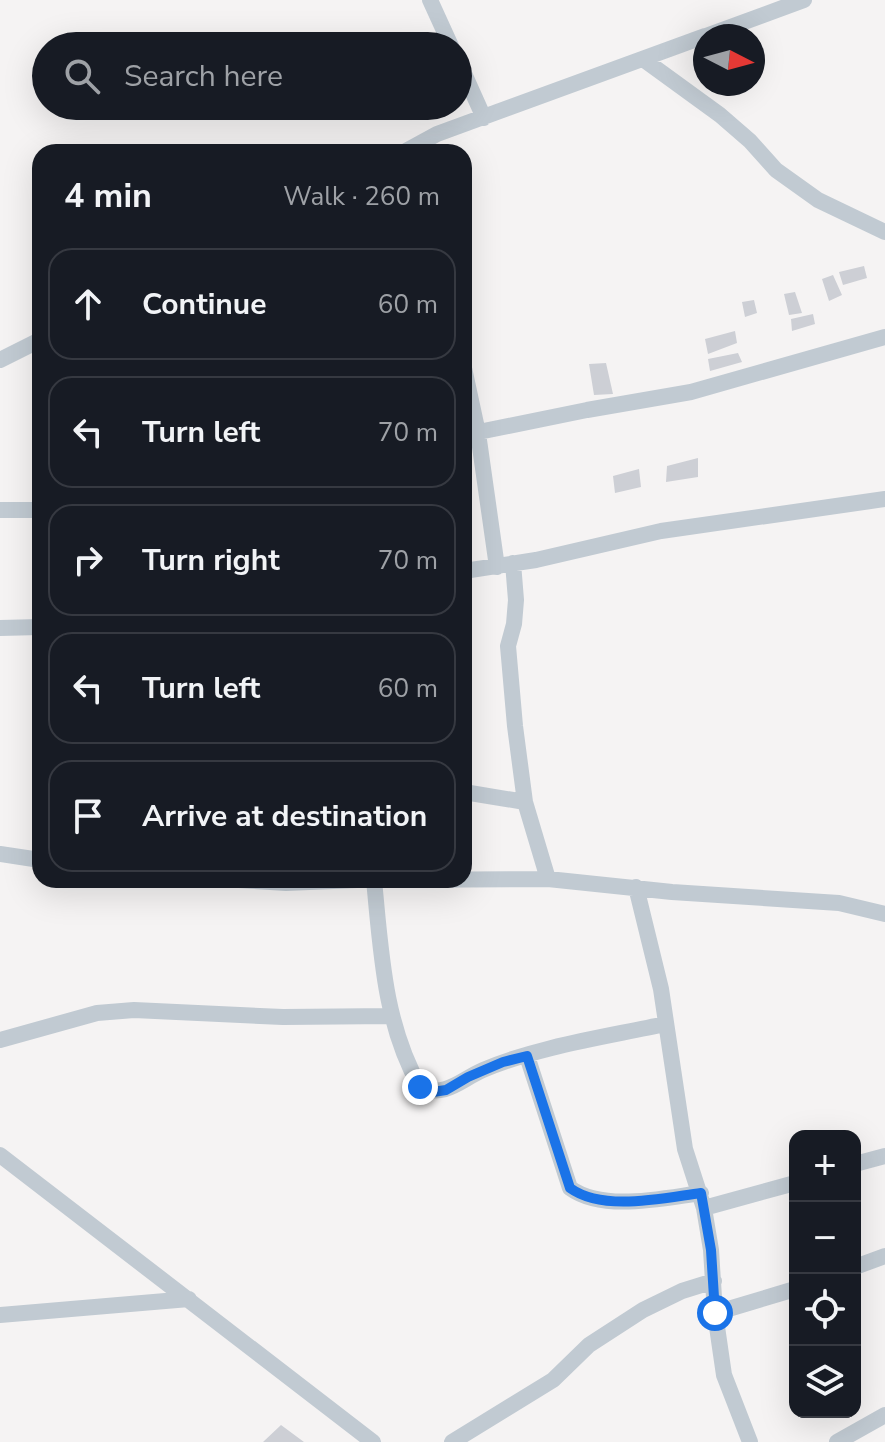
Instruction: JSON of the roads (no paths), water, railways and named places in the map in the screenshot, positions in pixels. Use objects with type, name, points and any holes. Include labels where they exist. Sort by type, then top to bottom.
[{"type":"street","points":[[430,0],[445,32]]},
{"type":"street","points":[[739,24],[804,0]]},
{"type":"street","points":[[419,144],[437,134],[693,41]]},
{"type":"street","points":[[643,59],[720,115],[787,178],[818,200],[885,232]]},
{"type":"street","points":[[472,91],[484,118]]},
{"type":"street","points":[[472,434],[691,392],[885,337]]},
{"type":"street","points":[[0,360],[32,344]]},
{"type":"street","points":[[472,438],[516,600],[508,646],[525,802],[548,879]]},
{"type":"street","points":[[472,570],[661,531],[885,499]]},
{"type":"street","points":[[0,510],[32,510]]},
{"type":"street","points":[[0,628],[32,627]]},
{"type":"street","points":[[472,793],[525,802]]},
{"type":"street","points":[[0,854],[32,859]]},
{"type":"street","points":[[472,879],[548,879],[672,892],[839,903],[885,914]]},
{"type":"street","points":[[636,887],[661,989],[685,1149],[703,1201],[724,1375],[750,1442]]},
{"type":"street","points":[[375,888],[392,1016],[420,1087],[433,1092],[446,1090],[503,1062],[665,1024]]},
{"type":"street","points":[[0,1040],[97,1013],[134,1010],[283,1017],[392,1016]]},
{"type":"street","points":[[527,1056],[570,1188],[581,1197],[625,1202],[703,1201],[789,1184]]},
{"type":"street","points":[[0,1155],[373,1442]]},
{"type":"street","points":[[861,1162],[885,1156]]},
{"type":"street","points":[[861,1265],[885,1256]]},
{"type":"street","points":[[452,1442],[553,1380],[589,1345],[643,1310],[682,1291],[714,1281]]},
{"type":"street","points":[[715,1313],[789,1291]]},
{"type":"street","points":[[0,1315],[189,1299]]},
{"type":"street","points":[[837,1442],[885,1415]]}]
